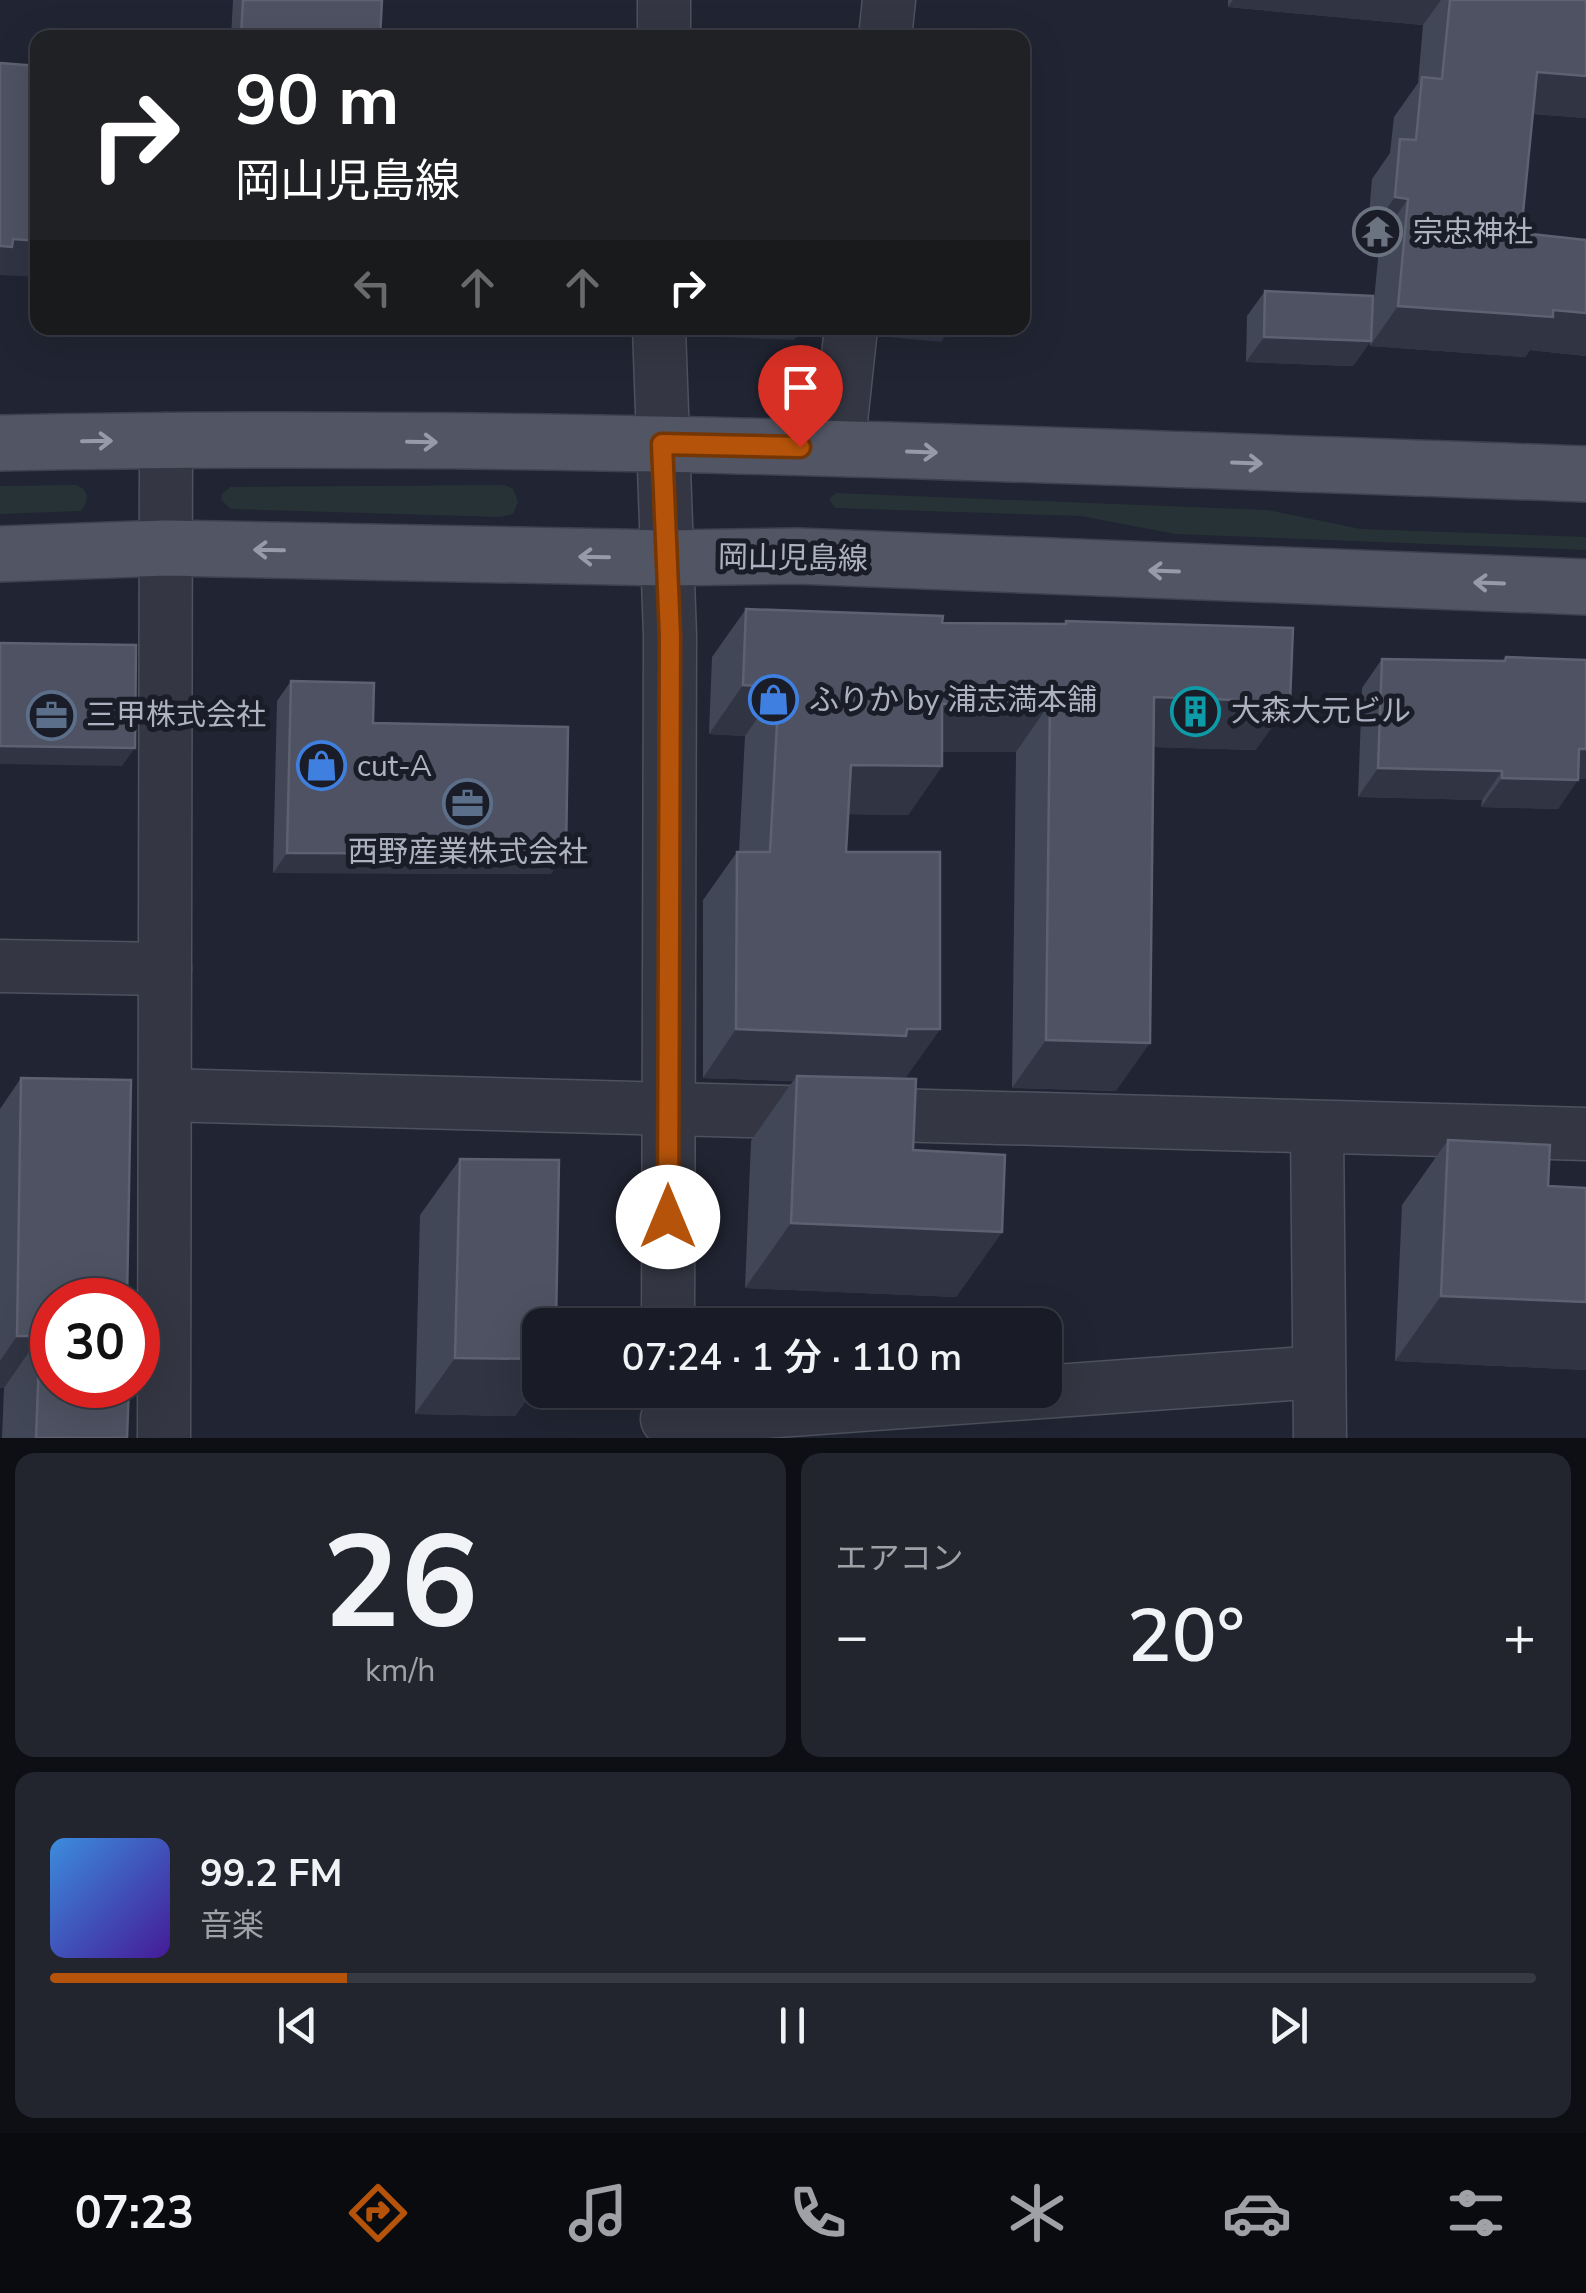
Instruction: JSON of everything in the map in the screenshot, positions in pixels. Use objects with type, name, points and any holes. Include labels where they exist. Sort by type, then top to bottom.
[{"type":"main road","points":[[0,443],[166,439],[662,444],[1586,474]]},
{"type":"main road","name":"岡山児島線","points":[[0,554],[166,548],[666,558],[797,556],[1586,587]]},
{"type":"street","points":[[664,0],[664,30]]},
{"type":"street","points":[[886,30],[889,0]]},
{"type":"street","points":[[659,335],[670,636],[668,1308]]},
{"type":"street","points":[[838,449],[849,335]]},
{"type":"street","points":[[164,1438],[166,439]]},
{"type":"street","points":[[0,966],[165,969]]},
{"type":"street","points":[[165,1095],[1586,1134]]},
{"type":"street","points":[[1317,1127],[1320,1438]]},
{"type":"street","points":[[668,1416],[1320,1372]]},
{"type":"shaded area","points":[[75,485],[86,496],[80,511],[0,514],[0,486]]},
{"type":"shaded area","points":[[505,485],[513,489],[518,502],[513,514],[500,517],[231,509],[221,500],[230,487]]},
{"type":"shaded area","points":[[836,493],[1267,510],[1361,529],[1586,537],[1586,550],[1175,534],[1081,516],[835,508],[829,499]]},
{"type":"building","points":[[243,0],[382,0],[380,30],[241,30]]},
{"type":"building","points":[[1450,0],[1586,0],[1586,76],[1537,72],[1521,233],[1586,240],[1586,313],[1553,310],[1553,317],[1398,306],[1408,199],[1395,197],[1400,139],[1416,140],[1422,77],[1442,79]]},
{"type":"building","points":[[0,63],[30,65],[30,240],[13,239],[12,247],[0,246]]},
{"type":"building","points":[[1265,291],[1373,296],[1371,341],[1264,337]]},
{"type":"building","points":[[746,609],[943,616],[942,623],[1066,621],[1293,628],[1290,702],[1154,697],[1150,1043],[1046,1040],[1050,703],[942,704],[942,766],[851,765],[846,852],[940,852],[940,1029],[907,1029],[906,1036],[736,1029],[737,852],[770,852],[779,687],[743,685]]},
{"type":"building","points":[[0,643],[136,645],[135,748],[0,746]]},
{"type":"building","points":[[1506,657],[1586,660],[1586,749],[1579,749],[1578,780],[1502,778],[1502,771],[1378,768],[1382,659],[1505,661]]},
{"type":"building","points":[[291,681],[374,683],[373,723],[568,727],[566,854],[287,853]]},
{"type":"building","points":[[797,1076],[916,1079],[913,1150],[1005,1155],[1002,1232],[791,1223]]},
{"type":"building","points":[[21,1078],[131,1080],[127,1278],[30,1278],[30,1336],[17,1336]]},
{"type":"building","points":[[1448,1140],[1550,1145],[1548,1186],[1586,1188],[1586,1302],[1441,1296]]},
{"type":"building","points":[[460,1159],[559,1160],[556,1308],[522,1308],[522,1359],[455,1358]]},
{"type":"building","points":[[37,1408],[128,1408],[127,1438],[36,1438]]},
{"type":"place","name":"宗忠神社","points":[[1378,232]]},
{"type":"place","name":"ふりか by 浦志満本舗","points":[[774,700]]},
{"type":"place","name":"大森大元ビル","points":[[1196,711]]},
{"type":"place","name":"三甲株式会社","points":[[51,715]]},
{"type":"place","name":"cut-A","points":[[322,766]]},
{"type":"place","name":"西野産業株式会社","points":[[468,803]]},
{"type":"route","points":[[668,1217],[670,636],[662,444],[800,447]]}]
